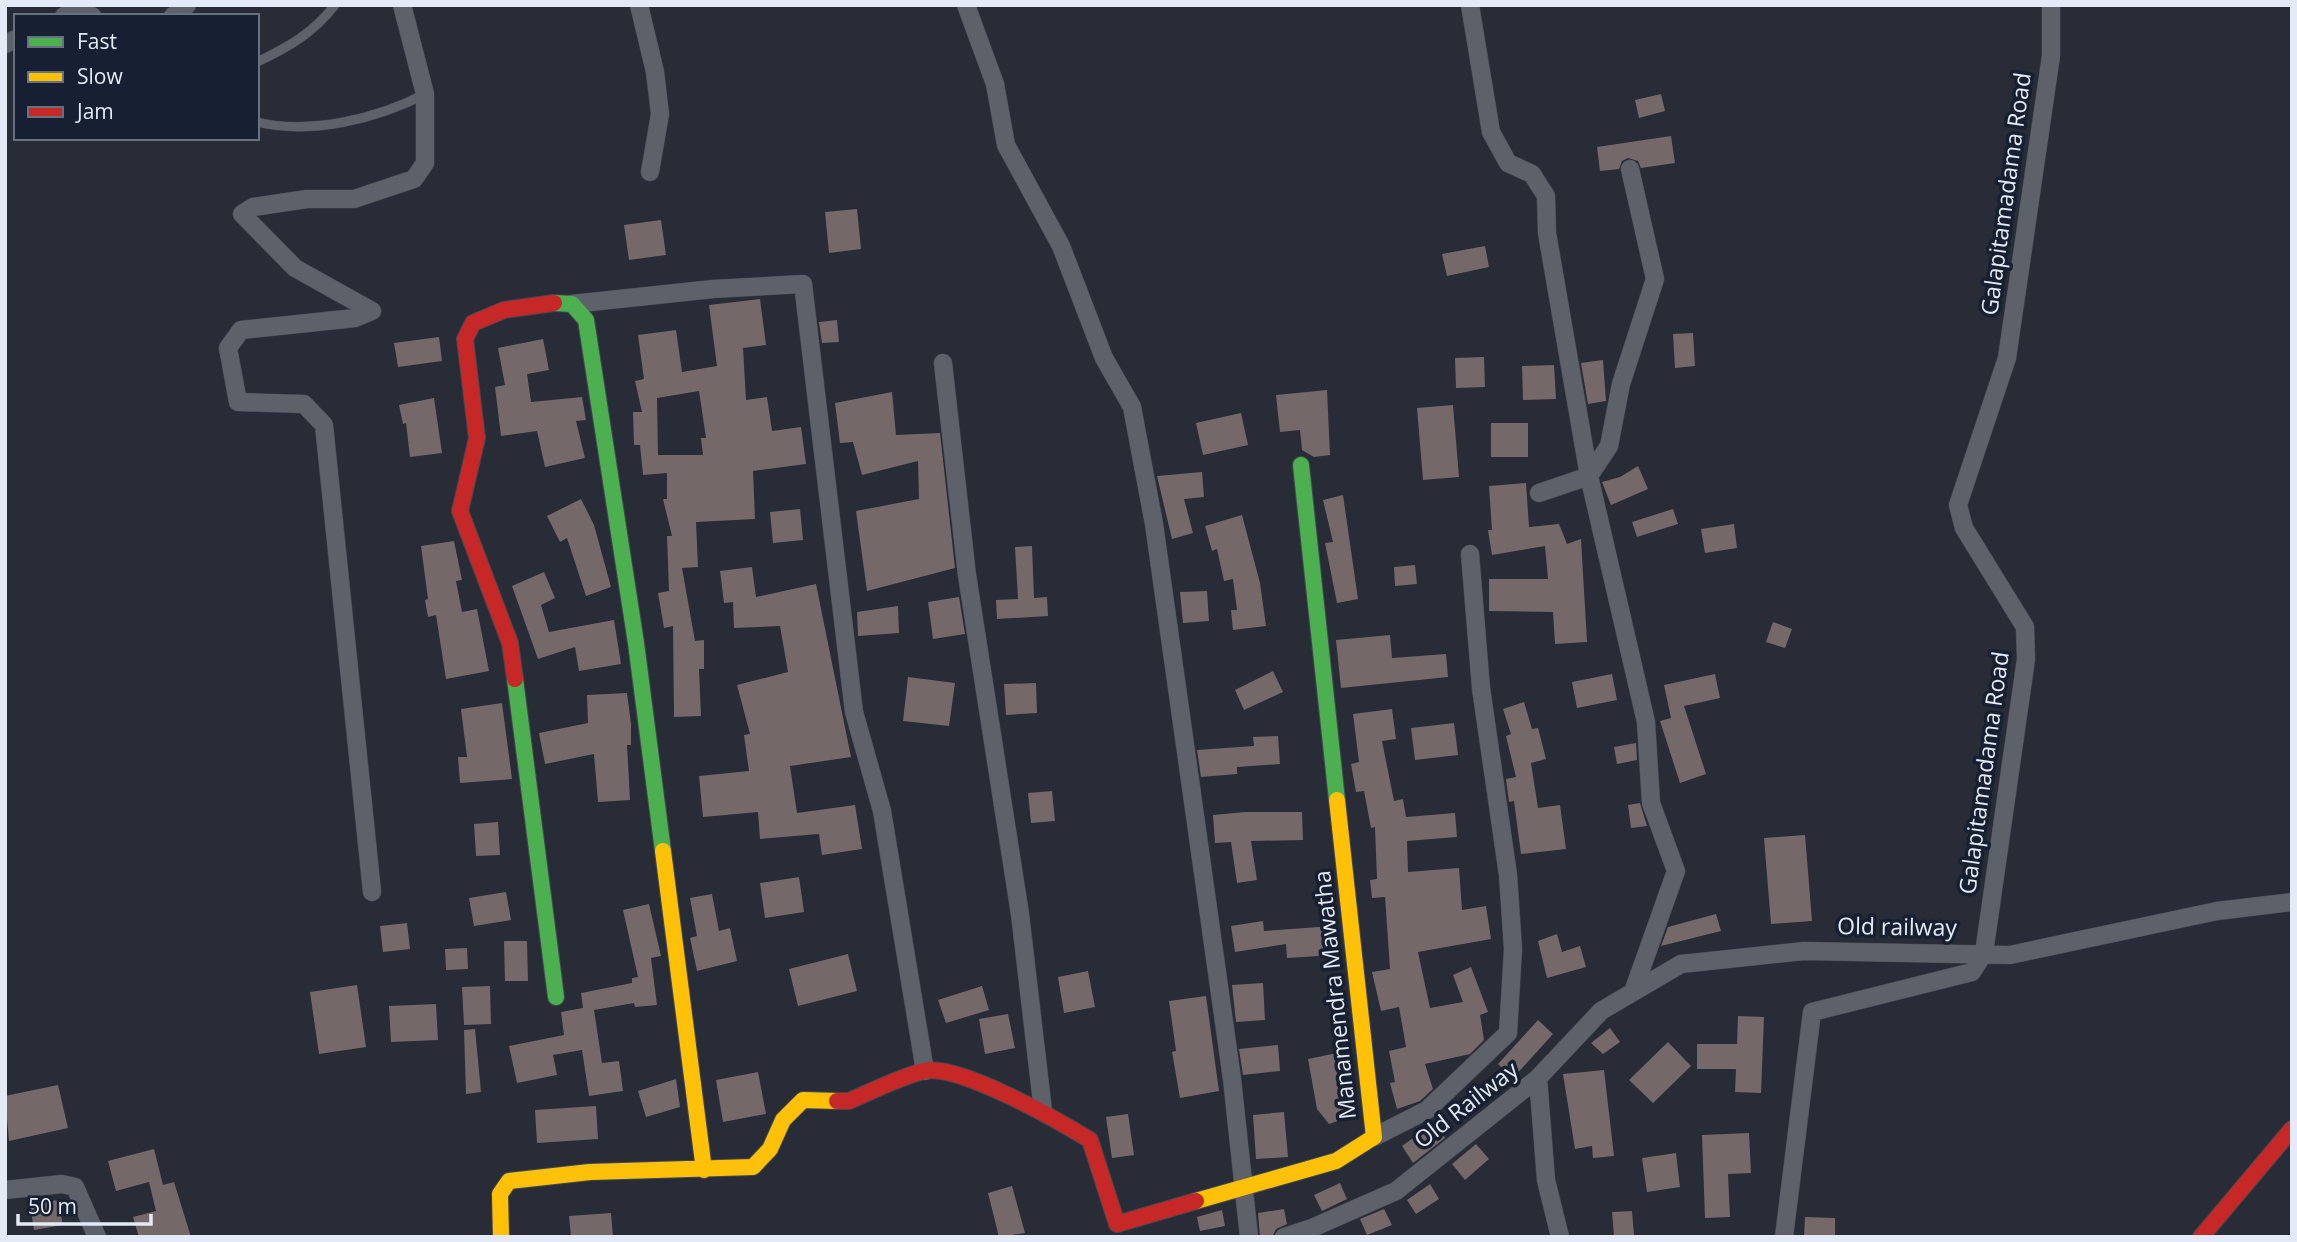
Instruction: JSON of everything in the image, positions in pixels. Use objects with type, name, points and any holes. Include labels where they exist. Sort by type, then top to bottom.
[{"type":"main road","points":[[556,997],[510,643],[460,512],[477,438],[465,339],[473,323],[504,310],[552,303],[572,304],[586,320],[636,643],[704,1170]]},
{"type":"main road","name":"Manamendra Mawatha","points":[[925,1071],[944,1071],[1043,1111],[1090,1140],[1117,1224],[1243,1185],[1336,1161],[1374,1137],[1301,465]]},
{"type":"main road","points":[[501,1237],[500,1194],[509,1181],[590,1172],[753,1167],[770,1149],[782,1120],[803,1100],[849,1101],[925,1071]]},
{"type":"main road","points":[[2200,1237],[2292,1129]]},
{"type":"street","points":[[372,892],[324,425],[304,404],[238,401],[228,348],[241,330],[355,318],[372,311],[295,268],[242,214],[253,207],[307,199],[354,199],[414,179],[425,163],[425,94],[402,5]]},
{"type":"street","points":[[639,5],[655,72],[660,114],[650,172]]},
{"type":"street","points":[[966,5],[995,84],[1006,145],[1061,246],[1104,358],[1132,407],[1154,524],[1232,1079],[1249,1237]]},
{"type":"street","points":[[1470,5],[1491,132],[1508,163],[1532,174],[1546,196],[1547,233],[1589,477],[1647,722],[1651,803],[1676,871],[1633,992]]},
{"type":"street","name":"Galapitamadama Road","points":[[1984,953],[2026,659],[2025,627],[1964,528],[1958,505],[2007,358],[2051,56],[2051,5]]},
{"type":"street","points":[[68,14],[74,11],[85,14]]},
{"type":"street","points":[[1539,493],[1589,477],[1609,446],[1621,384],[1655,279],[1630,169]]},
{"type":"street","points":[[572,304],[713,289],[803,284],[854,712],[882,810],[925,1071]]},
{"type":"street","points":[[943,363],[967,575],[1020,915],[1043,1111]]},
{"type":"street","points":[[1374,1137],[1427,1110],[1508,1033],[1513,949],[1508,875],[1481,688],[1470,555]]},
{"type":"street","name":"Old railway","points":[[1538,1078],[1601,1011],[1681,964],[1804,951],[2010,955],[2217,911],[2292,902]]},
{"type":"street","points":[[1784,1237],[1812,1012],[1972,972],[1984,953]]},
{"type":"street","name":"Old Railway","points":[[1284,1237],[1312,1228],[1396,1191],[1538,1078]]},
{"type":"street","name":"Old Railway","points":[[1538,1078],[1546,1180],[1560,1237]]},
{"type":"street","points":[[5,1190],[62,1184],[75,1188],[97,1237]]},
{"type":"lane","points":[[259,61],[295,44],[318,27],[335,5]]},
{"type":"lane","points":[[259,122],[279,127],[354,120],[425,94]]},
{"type":"building","points":[[1661,94],[1665,111],[1639,118],[1635,100]]},
{"type":"building","points":[[1671,136],[1675,163],[1641,168],[1638,161],[1628,158],[1622,161],[1619,169],[1600,171],[1597,147]]},
{"type":"building","points":[[857,209],[861,249],[829,253],[825,212]]},
{"type":"building","points":[[661,220],[666,255],[629,260],[624,225]]},
{"type":"building","points":[[1485,246],[1489,267],[1447,276],[1442,254]]},
{"type":"building","points":[[760,299],[766,345],[743,348],[746,400],[767,397],[772,431],[801,427],[806,464],[753,471],[755,519],[696,522],[698,567],[682,568],[695,641],[704,640],[704,669],[699,669],[701,716],[674,717],[673,626],[664,628],[658,593],[669,591],[667,536],[672,536],[663,499],[667,499],[667,473],[643,475],[640,445],[634,445],[633,412],[642,412],[635,381],[644,379],[638,335],[676,330],[682,372],[717,366],[709,305]],"holes":[[[699,391],[706,438],[701,438],[703,455],[658,455],[657,398]]]},
{"type":"building","points":[[837,320],[839,342],[822,343],[819,322]]},
{"type":"building","points":[[1693,333],[1695,366],[1675,368],[1673,334]]},
{"type":"building","points":[[439,337],[442,361],[398,367],[394,343]]},
{"type":"building","points":[[543,339],[549,370],[527,374],[531,402],[582,397],[586,420],[576,421],[585,458],[545,467],[537,431],[501,436],[495,387],[505,385],[498,348]]},
{"type":"building","points":[[1484,357],[1485,387],[1456,388],[1455,358]]},
{"type":"building","points":[[1603,360],[1606,401],[1588,404],[1581,363]]},
{"type":"building","points":[[1554,365],[1556,399],[1523,400],[1522,366]]},
{"type":"building","points":[[1327,390],[1330,455],[1314,457],[1302,450],[1300,430],[1280,432],[1276,395]]},
{"type":"building","points":[[892,392],[896,435],[940,433],[955,568],[867,591],[856,511],[919,499],[918,461],[862,475],[853,442],[840,443],[835,403]]},
{"type":"building","points":[[434,398],[442,453],[410,457],[406,423],[403,424],[399,405]]},
{"type":"building","points":[[1453,405],[1459,477],[1423,480],[1417,408]]},
{"type":"building","points":[[1241,413],[1248,445],[1203,455],[1196,423]]},
{"type":"building","points":[[1491,423],[1528,423],[1528,457],[1491,457]]},
{"type":"building","points":[[1638,466],[1648,489],[1611,505],[1602,482],[1620,477]]},
{"type":"building","points":[[1202,472],[1204,497],[1184,499],[1193,533],[1172,539],[1157,476]]},
{"type":"building","points":[[1526,483],[1529,527],[1559,524],[1567,544],[1581,539],[1587,642],[1555,644],[1553,612],[1489,611],[1489,579],[1548,579],[1545,546],[1492,555],[1488,530],[1492,530],[1489,486]]},
{"type":"building","points":[[1343,495],[1358,599],[1337,603],[1325,543],[1333,542],[1323,500]]},
{"type":"building","points":[[581,499],[594,525],[611,587],[586,596],[567,538],[560,542],[547,516]]},
{"type":"building","points":[[800,509],[803,540],[773,543],[770,512]]},
{"type":"building","points":[[1673,509],[1678,524],[1637,537],[1632,522]]},
{"type":"building","points":[[1242,515],[1260,583],[1266,626],[1233,630],[1231,610],[1237,610],[1233,579],[1224,581],[1217,549],[1212,551],[1205,526]]},
{"type":"building","points":[[1734,524],[1737,548],[1705,553],[1701,529]]},
{"type":"building","points":[[454,541],[462,580],[456,581],[462,612],[477,609],[489,671],[446,679],[436,615],[428,617],[421,546]]},
{"type":"building","points":[[1032,546],[1034,598],[1047,597],[1048,616],[997,619],[996,600],[1018,599],[1015,547]]},
{"type":"building","points":[[1415,565],[1417,584],[1395,586],[1394,567]]},
{"type":"building","points":[[752,567],[756,597],[816,584],[851,757],[790,766],[797,813],[855,805],[862,849],[822,855],[819,834],[760,839],[758,812],[703,817],[699,776],[749,771],[744,735],[750,734],[737,685],[788,672],[780,626],[734,628],[733,602],[724,603],[720,571]]},
{"type":"building","points":[[544,572],[555,598],[541,605],[549,632],[614,620],[621,664],[579,671],[575,647],[538,659],[512,586]]},
{"type":"building","points":[[1207,591],[1209,621],[1183,623],[1180,592]]},
{"type":"building","points":[[959,597],[965,634],[933,639],[928,602]]},
{"type":"building","points":[[898,606],[899,633],[858,636],[857,612]]},
{"type":"building","points":[[1773,622],[1792,629],[1785,648],[1766,642]]},
{"type":"building","points":[[1390,635],[1392,658],[1446,654],[1448,677],[1341,688],[1336,640]]},
{"type":"building","points":[[1273,671],[1283,692],[1244,710],[1235,690]]},
{"type":"building","points":[[1612,674],[1617,700],[1577,708],[1572,682]]},
{"type":"building","points":[[1715,674],[1720,698],[1684,706],[1706,774],[1680,783],[1660,721],[1671,718],[1664,685]]},
{"type":"building","points":[[908,677],[955,683],[949,726],[903,721]]},
{"type":"building","points":[[1036,683],[1037,713],[1006,715],[1004,684]]},
{"type":"building","points":[[627,693],[631,724],[631,745],[627,745],[630,800],[598,802],[594,754],[545,764],[539,733],[588,723],[587,695]]},
{"type":"building","points":[[1524,702],[1532,729],[1538,728],[1546,759],[1531,763],[1538,808],[1560,805],[1566,849],[1521,854],[1514,801],[1509,802],[1506,779],[1516,777],[1506,736],[1511,734],[1503,709]]},
{"type":"building","points":[[502,703],[512,779],[460,783],[458,757],[467,757],[461,709]]},
{"type":"building","points":[[1392,709],[1396,739],[1382,741],[1394,801],[1403,799],[1406,817],[1455,813],[1457,837],[1407,841],[1408,872],[1459,868],[1462,910],[1486,906],[1491,939],[1418,952],[1430,1008],[1463,1002],[1453,975],[1471,967],[1488,1012],[1480,1015],[1484,1040],[1470,1054],[1425,1064],[1433,1089],[1420,1101],[1397,1109],[1390,1083],[1395,1082],[1389,1051],[1406,1047],[1399,1007],[1381,1011],[1372,972],[1390,969],[1385,897],[1372,898],[1370,880],[1377,879],[1375,827],[1371,828],[1364,791],[1356,792],[1351,764],[1359,762],[1353,714]]},
{"type":"building","points":[[1454,723],[1458,755],[1415,760],[1411,728]]},
{"type":"building","points":[[1278,736],[1280,764],[1237,767],[1237,774],[1201,777],[1197,750],[1254,746],[1253,737]]},
{"type":"building","points":[[1636,743],[1637,760],[1617,764],[1614,747]]},
{"type":"building","points":[[1052,791],[1055,821],[1031,823],[1028,793]]},
{"type":"building","points":[[1640,803],[1647,826],[1631,828],[1628,805]]},
{"type":"building","points":[[1302,812],[1303,840],[1251,841],[1257,880],[1237,883],[1231,842],[1215,843],[1213,815]]},
{"type":"building","points":[[498,822],[500,855],[476,856],[474,824]]},
{"type":"building","points":[[1805,835],[1812,921],[1771,924],[1764,838]]},
{"type":"building","points":[[799,877],[804,912],[765,918],[760,883]]},
{"type":"building","points":[[506,892],[511,920],[474,926],[469,898]]},
{"type":"building","points":[[712,894],[719,931],[730,928],[737,961],[697,971],[690,938],[697,936],[690,898]]},
{"type":"building","points":[[649,904],[661,956],[651,958],[657,1005],[635,1007],[634,1003],[594,1010],[602,1063],[619,1061],[623,1091],[589,1096],[582,1050],[553,1055],[557,1075],[517,1083],[509,1046],[564,1035],[561,1012],[583,1008],[581,993],[632,983],[632,978],[638,977],[623,910]]},
{"type":"building","points":[[1716,914],[1721,931],[1661,946],[1668,927]]},
{"type":"building","points":[[1263,921],[1264,931],[1333,926],[1335,955],[1287,958],[1286,944],[1235,952],[1231,926]]},
{"type":"building","points":[[407,923],[410,949],[383,952],[380,926]]},
{"type":"building","points":[[1557,934],[1562,952],[1580,946],[1586,967],[1547,978],[1538,941]]},
{"type":"building","points":[[504,941],[527,941],[528,981],[505,981]]},
{"type":"building","points":[[467,948],[468,969],[446,970],[445,949]]},
{"type":"building","points":[[848,954],[857,991],[798,1006],[789,969]]},
{"type":"building","points":[[1088,971],[1095,1007],[1064,1013],[1058,977]]},
{"type":"building","points":[[1263,983],[1265,1020],[1236,1022],[1232,985]]},
{"type":"building","points":[[357,985],[366,1047],[319,1054],[310,992]]},
{"type":"building","points":[[490,986],[491,1024],[464,1025],[462,987]]},
{"type":"building","points":[[982,986],[989,1010],[946,1023],[938,1000]]},
{"type":"building","points":[[1206,996],[1219,1091],[1180,1098],[1172,1052],[1176,1051],[1169,1001]]},
{"type":"building","points":[[436,1004],[438,1040],[391,1042],[389,1006]]},
{"type":"building","points":[[1008,1014],[1015,1048],[985,1054],[979,1019]]},
{"type":"building","points":[[1738,1016],[1764,1017],[1761,1093],[1735,1092],[1736,1069],[1697,1069],[1697,1044],[1737,1044]]},
{"type":"building","points":[[1538,1020],[1553,1034],[1513,1078],[1498,1064]]},
{"type":"building","points":[[1610,1028],[1620,1042],[1603,1054],[1591,1043]]},
{"type":"building","points":[[475,1029],[481,1092],[466,1094],[464,1030]]},
{"type":"building","points":[[1668,1042],[1691,1066],[1653,1103],[1629,1080]]},
{"type":"building","points":[[1278,1045],[1280,1071],[1243,1075],[1239,1049]]},
{"type":"building","points":[[1342,1052],[1348,1085],[1338,1087],[1349,1117],[1329,1124],[1317,1109],[1308,1059]]},
{"type":"building","points":[[1604,1070],[1614,1156],[1593,1158],[1592,1146],[1575,1149],[1563,1074]]},
{"type":"building","points":[[758,1072],[766,1114],[723,1122],[716,1080]]},
{"type":"building","points":[[676,1079],[680,1107],[646,1117],[638,1091]]},
{"type":"building","points":[[58,1085],[68,1128],[9,1141],[5,1096]]},
{"type":"building","points":[[596,1106],[598,1139],[537,1143],[535,1110]]},
{"type":"building","points":[[1284,1112],[1288,1157],[1256,1159],[1253,1115]]},
{"type":"building","points":[[1128,1114],[1134,1155],[1112,1158],[1106,1117]]},
{"type":"building","points":[[1434,1123],[1445,1138],[1413,1163],[1402,1146]]},
{"type":"building","points":[[1749,1133],[1751,1173],[1728,1174],[1730,1217],[1705,1218],[1702,1135]]},
{"type":"building","points":[[1476,1144],[1489,1159],[1465,1180],[1452,1164]]},
{"type":"building","points":[[154,1149],[163,1185],[174,1182],[191,1237],[139,1237],[133,1217],[156,1211],[149,1182],[116,1191],[108,1161]]},
{"type":"building","points":[[1676,1153],[1680,1187],[1647,1192],[1642,1158]]},
{"type":"building","points":[[1340,1183],[1347,1199],[1322,1211],[1314,1195]]},
{"type":"building","points":[[1430,1184],[1439,1199],[1416,1214],[1407,1200]]},
{"type":"building","points":[[1012,1186],[1025,1233],[999,1237],[988,1193]]},
{"type":"building","points":[[58,1200],[63,1225],[34,1230],[30,1205]]},
{"type":"building","points":[[1284,1209],[1287,1224],[1276,1229],[1273,1235],[1260,1237],[1258,1213]]},
{"type":"building","points":[[1384,1209],[1392,1225],[1367,1235],[1360,1219]]},
{"type":"building","points":[[1222,1210],[1225,1226],[1200,1231],[1197,1217]]},
{"type":"building","points":[[1632,1211],[1634,1235],[1614,1236],[1612,1212]]},
{"type":"building","points":[[611,1213],[613,1237],[571,1237],[569,1216]]},
{"type":"building","points":[[1805,1217],[1835,1218],[1835,1237],[1804,1237]]},
{"type":"traffic: fast","points":[[554,303],[572,304],[586,320],[636,643],[663,851]]},
{"type":"traffic: fast","points":[[1301,465],[1337,800]]},
{"type":"traffic: fast","points":[[515,679],[556,997]]},
{"type":"traffic: slow","points":[[1196,1201],[1336,1161],[1374,1137],[1337,800]]},
{"type":"traffic: slow","points":[[663,851],[704,1170]]},
{"type":"traffic: slow","points":[[501,1237],[500,1194],[509,1181],[590,1172],[753,1167],[770,1149],[783,1120],[803,1100],[837,1101]]},
{"type":"traffic: jam","points":[[515,679],[510,643],[460,511],[477,438],[465,339],[473,323],[504,310],[554,303]]},
{"type":"traffic: jam","points":[[837,1101],[849,1101],[924,1071],[940,1071],[960,1076],[1008,1095],[1090,1140],[1117,1224],[1196,1201]]},
{"type":"traffic: jam","points":[[2201,1237],[2292,1129]]}]
